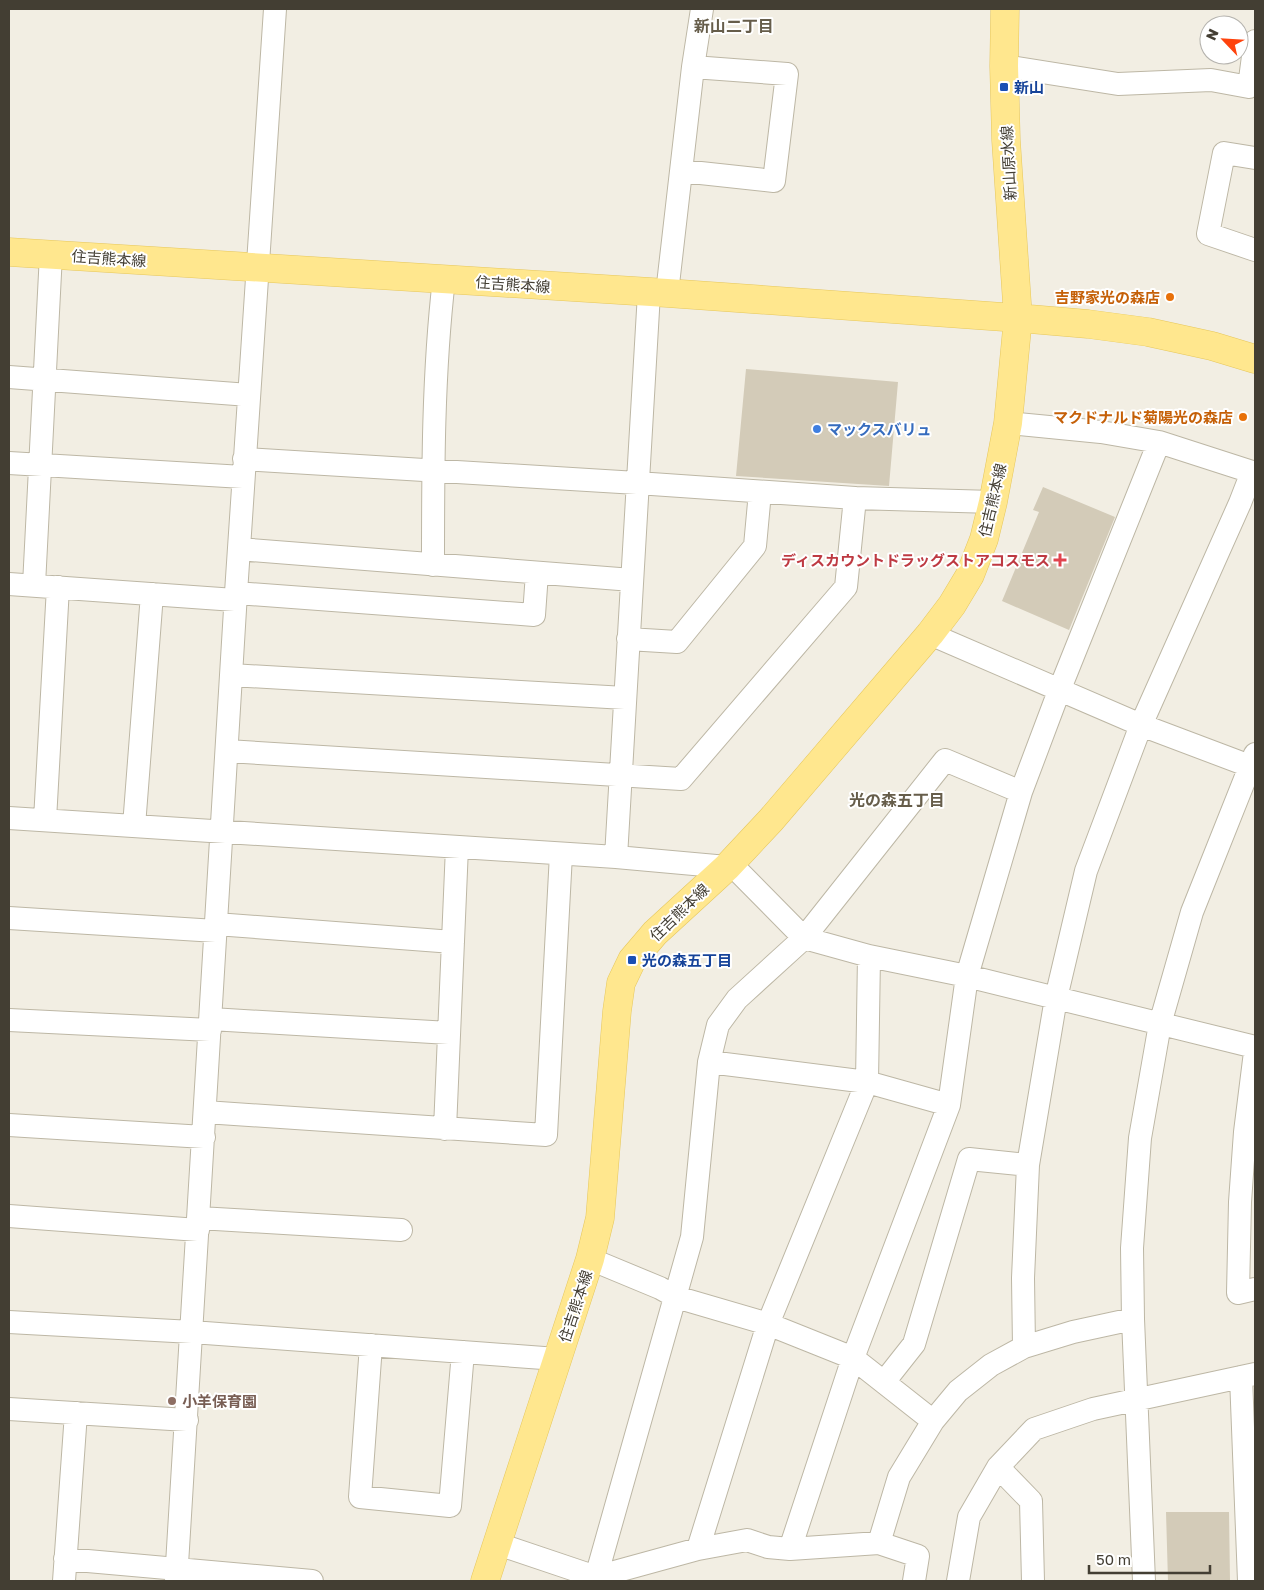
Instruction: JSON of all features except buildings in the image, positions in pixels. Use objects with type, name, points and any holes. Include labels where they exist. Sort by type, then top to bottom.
[{"type":"main road","name":"新山原水線","points":[[1005,9],[1006,140],[1018,318]]},
{"type":"main road","name":"住吉熊本線","points":[[9,252],[658,293],[1088,324],[1148,332],[1212,346],[1255,359]]},
{"type":"main road","name":"住吉熊本線","points":[[485,1581],[590,1259],[600,1218],[617,1011],[621,984],[632,960],[655,933],[729,865],[777,813],[930,634],[952,605],[970,575],[984,538],[993,502],[1008,423],[1018,318]]},
{"type":"street","points":[[176,1575],[199,1224],[248,395],[274,9]]},
{"type":"street","points":[[616,857],[637,483],[658,293],[682,171],[693,66],[702,9]]},
{"type":"street","points":[[1004,66],[1118,84],[1211,80],[1249,87],[1255,41]]},
{"type":"street","points":[[682,171],[774,181],[787,74],[693,66]]},
{"type":"street","points":[[1255,158],[1224,153],[1208,234],[1255,250]]},
{"type":"street","points":[[34,586],[51,254]]},
{"type":"street","points":[[434,565],[434,472],[438,333],[444,279]]},
{"type":"street","points":[[9,377],[248,395]]},
{"type":"street","points":[[1008,423],[1101,432],[1159,442],[1252,472],[1141,725],[1086,871],[1056,998],[1028,1165],[1022,1278],[1024,1347]]},
{"type":"street","points":[[790,1548],[853,1358],[949,1105],[967,976],[1021,792],[1059,691],[1159,442]]},
{"type":"street","points":[[9,463],[434,472],[637,483],[855,498],[993,502]]},
{"type":"street","points":[[628,639],[677,642],[755,546],[760,492]]},
{"type":"street","points":[[227,751],[681,779],[846,586],[855,498]]},
{"type":"street","points":[[239,549],[632,580]]},
{"type":"street","points":[[9,584],[152,594],[236,597],[534,615],[537,573]]},
{"type":"street","points":[[44,820],[58,587]]},
{"type":"street","points":[[134,826],[152,594]]},
{"type":"street","points":[[930,634],[1141,725],[1254,762],[1192,912],[1160,1024],[1140,1138],[1132,1248],[1133,1319],[1138,1400],[1144,1581]]},
{"type":"street","points":[[231,676],[625,698]]},
{"type":"street","points":[[596,1577],[692,1237],[709,1062],[718,1025],[737,999],[804,938],[945,760],[1021,792]]},
{"type":"street","points":[[9,818],[729,865],[804,938],[869,956],[967,976],[1255,1047]]},
{"type":"street","points":[[445,1128],[457,847]]},
{"type":"street","points":[[205,1112],[546,1135],[561,854]]},
{"type":"street","points":[[9,918],[453,942]]},
{"type":"street","points":[[698,1550],[768,1324],[866,1082],[869,956]]},
{"type":"street","points":[[9,1020],[210,1024],[449,1033]]},
{"type":"street","points":[[1255,1052],[1245,1132],[1240,1202],[1238,1293],[1255,1289]]},
{"type":"street","points":[[709,1062],[866,1082],[949,1105]]},
{"type":"street","points":[[9,1125],[204,1137]]},
{"type":"street","points":[[884,1382],[914,1344],[969,1159],[1028,1165]]},
{"type":"street","points":[[9,1216],[401,1230]]},
{"type":"street","points":[[590,1259],[660,1288],[676,1297],[768,1324],[853,1358],[932,1421]]},
{"type":"street","points":[[879,1543],[899,1477],[932,1421],[958,1391],[991,1365],[1024,1347],[1073,1332],[1133,1319]]},
{"type":"street","points":[[9,1322],[192,1332],[557,1359]]},
{"type":"street","points":[[371,1345],[360,1497],[450,1506],[463,1352]]},
{"type":"street","points":[[958,1581],[969,1518],[998,1467],[1034,1429],[1093,1409],[1248,1375],[1249,1581]]},
{"type":"street","points":[[9,1409],[187,1420]]},
{"type":"street","points":[[76,1413],[64,1570],[312,1581]]},
{"type":"street","points":[[998,1467],[1031,1501],[1033,1581]]},
{"type":"street","points":[[498,1544],[596,1577],[698,1550],[747,1540],[768,1547],[790,1548],[879,1543],[918,1556],[914,1581]]},
{"type":"place","name":"新山","points":[[1004,87]]},
{"type":"place","name":"吉野家光の森店","points":[[1170,297]]},
{"type":"place","name":"マクドナルド菊陽光の森店","points":[[1243,417]]},
{"type":"place","name":"マックスバリュ","points":[[817,429]]},
{"type":"place","name":"ディスカウントドラッグストアコスモス","points":[[1060,560]]},
{"type":"place","name":"光の森五丁目","points":[[632,960]]},
{"type":"place","name":"小羊保育園","points":[[172,1401]]},
{"type":"district","name":"新山二丁目","points":[[734,26]]},
{"type":"district","name":"光の森五丁目","points":[[897,800]]}]
